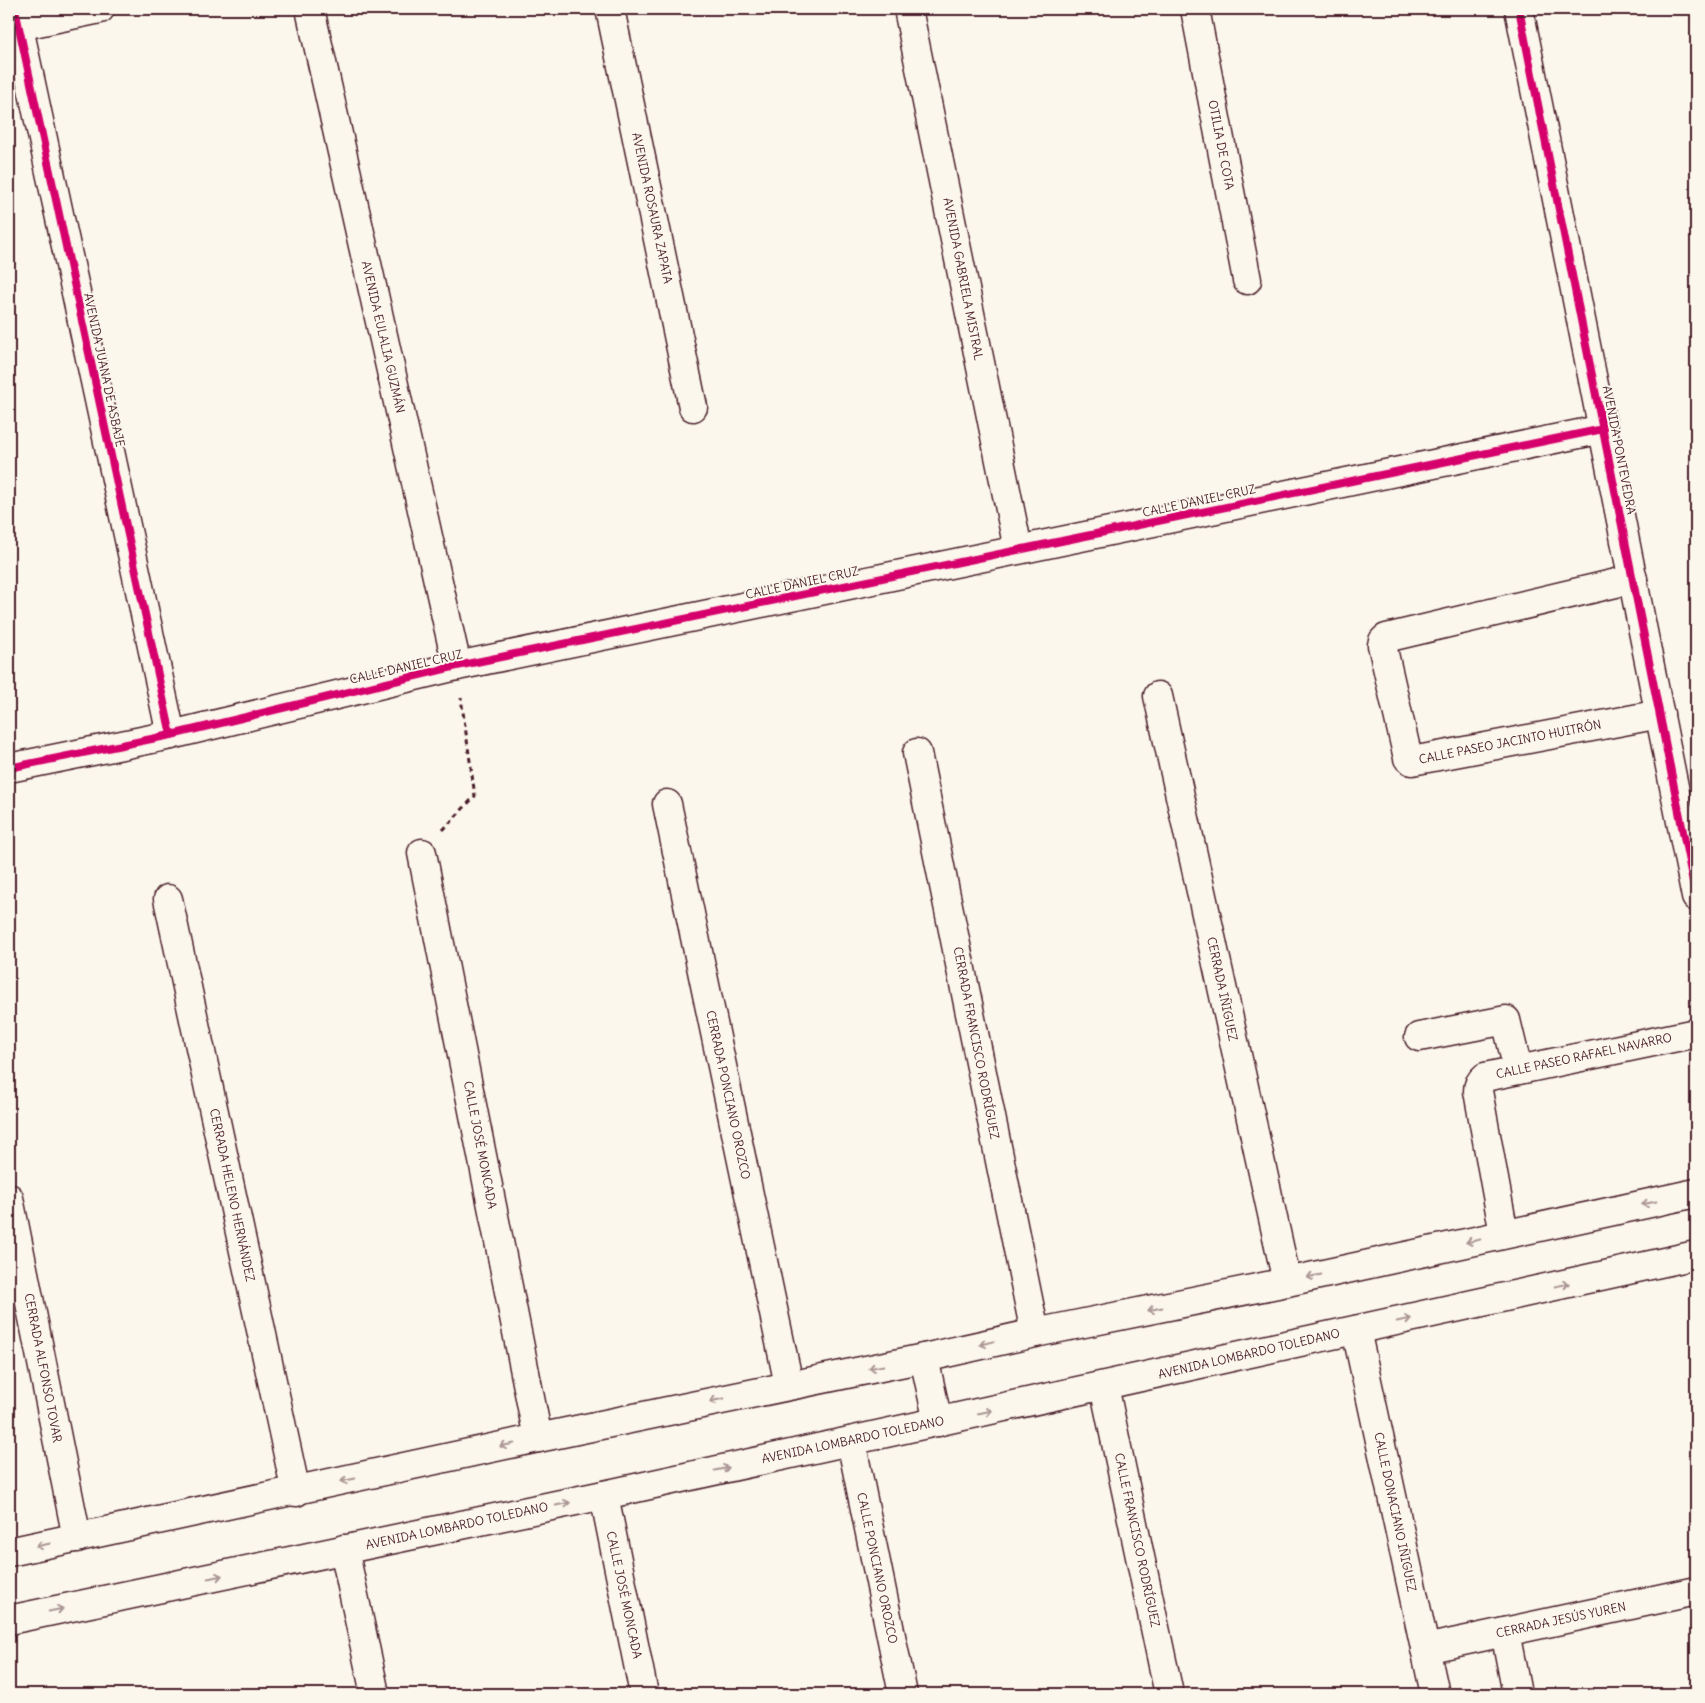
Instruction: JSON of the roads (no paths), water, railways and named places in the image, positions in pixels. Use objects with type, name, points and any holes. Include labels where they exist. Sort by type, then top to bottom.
[{"type":"street","points":[[14,21],[100,9]]},
{"type":"street","name":"AVENIDA EULALIA GUZMÁN","points":[[310,9],[457,666]]},
{"type":"street","name":"AVENIDA ROSAURA ZAPATA","points":[[610,9],[693,407]]},
{"type":"street","name":"AVENIDA GABRIELA MISTRAL","points":[[908,9],[1018,550]]},
{"type":"street","name":"OTILIA DE COTA","points":[[1194,9],[1247,280]]},
{"type":"street","name":"AVENIDA PONTEVEDRA","points":[[1519,9],[1696,897]]},
{"type":"street","name":"AVENIDA JUANA DE ASBAJE","points":[[14,21],[171,735]]},
{"type":"street","name":"CALLE DANIEL CRUZ","points":[[9,768],[171,735],[457,666],[1603,429]]},
{"type":"street","name":"CALLE PASEO JACINTO HUITRÓN","points":[[1633,580],[1386,638],[1382,645],[1408,758],[1412,761],[1660,714]]},
{"type":"street","name":"CERRADA IÑIGUEZ","points":[[1158,696],[1287,1282]]},
{"type":"street","name":"CERRADA FRANCISCO RODRÍGUEZ","points":[[917,753],[1035,1333]]},
{"type":"street","name":"CERRADA PONCIANO OROZCO","points":[[667,804],[789,1385]]},
{"type":"street","name":"CALLE JOSÉ MONCADA","points":[[422,853],[538,1438]]},
{"type":"street","name":"CERRADA HELENO HERNÁNDEZ","points":[[168,899],[296,1492]]},
{"type":"street","points":[[1420,1037],[1506,1020],[1518,1070]]},
{"type":"street","name":"CALLE PASEO RAFAEL NAVARRO","points":[[1504,1234],[1478,1086],[1485,1077],[1696,1033]]},
{"type":"street","points":[[9,1552],[1035,1333],[1287,1282],[1696,1193]]},
{"type":"street","name":"CERRADA ALFONSO TOVAR","points":[[9,1198],[77,1538]]},
{"type":"street","name":"AVENIDA LOMBARDO TOLEDANO","points":[[9,1620],[604,1495],[1696,1255]]},
{"type":"street","name":"CALLE DONACIANO IÑIGUEZ","points":[[1356,1330],[1435,1694]]},
{"type":"street","points":[[924,1358],[938,1422]]},
{"type":"street","name":"CALLE FRANCISCO RODRÍGUEZ","points":[[1104,1386],[1169,1694]]},
{"type":"street","name":"CALLE PONCIANO OROZCO","points":[[851,1441],[904,1694]]},
{"type":"street","name":"CALLE JOSÉ MONCADA","points":[[604,1495],[644,1694]]},
{"type":"street","points":[[344,1549],[375,1694]]},
{"type":"street","name":"CERRADA JESÚS YUREN","points":[[1425,1649],[1696,1590]]},
{"type":"street","points":[[1505,1632],[1517,1694]]}]
